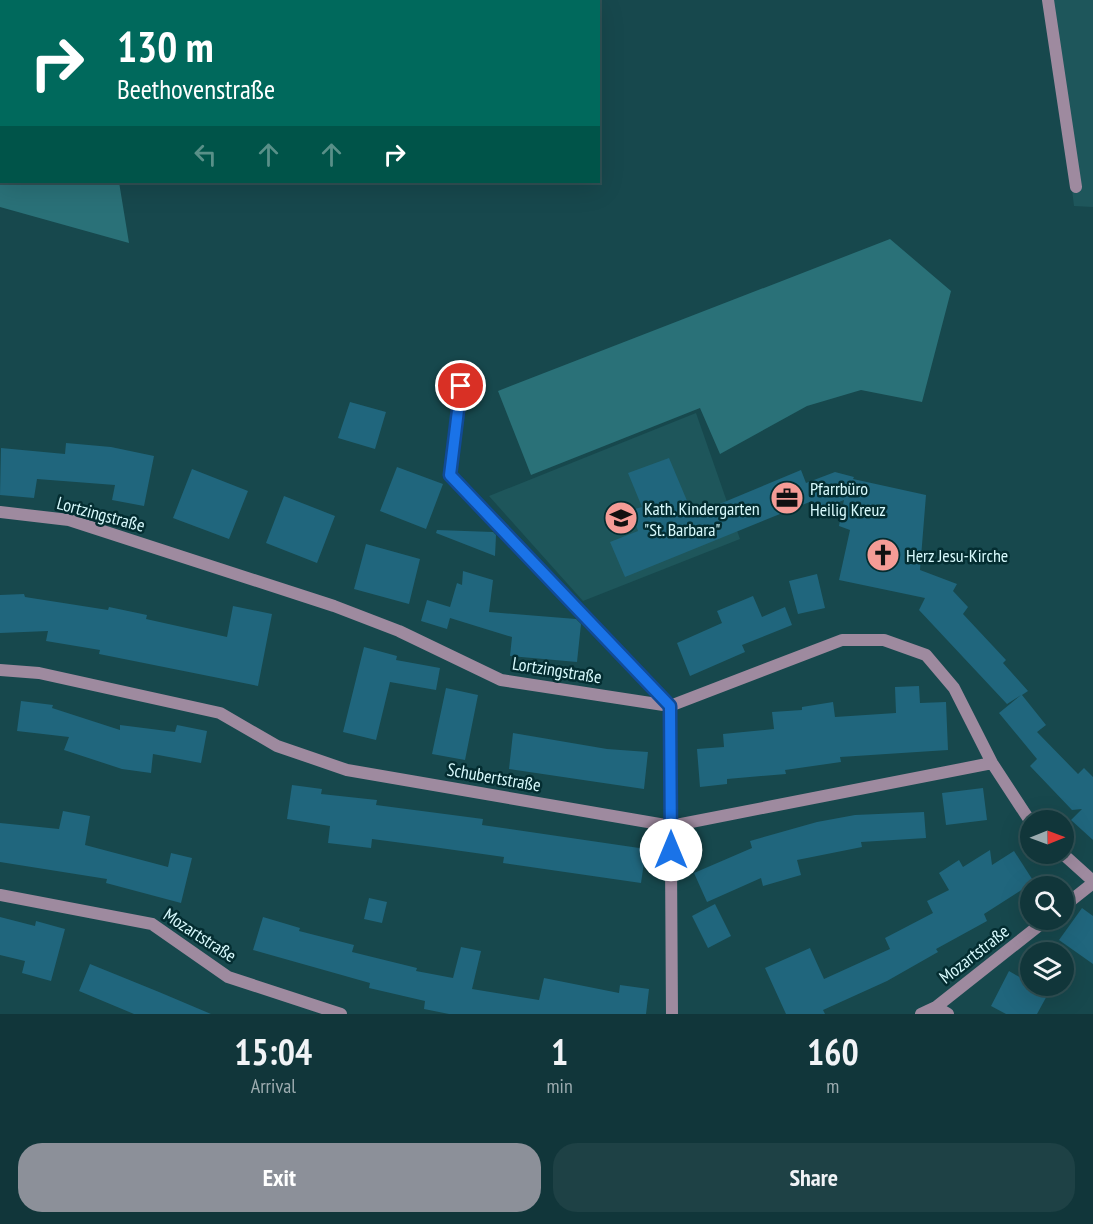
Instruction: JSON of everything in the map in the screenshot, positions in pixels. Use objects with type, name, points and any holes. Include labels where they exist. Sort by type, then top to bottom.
[{"type":"street","points":[[1048,0],[1076,187]]},
{"type":"street","points":[[461,386],[450,475],[670,706],[672,1014]]},
{"type":"street","name":"Lortzingstraße","points":[[0,512],[69,520],[334,606],[399,631],[501,680],[670,706],[842,640],[884,640],[926,654],[954,688],[992,763],[1023,810]]},
{"type":"street","name":"Schubertstraße","points":[[0,669],[39,673],[220,713],[277,746],[347,771],[671,826],[992,763]]},
{"type":"street","points":[[1074,864],[1093,882],[1074,898]]},
{"type":"street","name":"Mozartstraße","points":[[0,895],[152,924],[228,977],[341,1014]]},
{"type":"street","name":"Mozartstraße","points":[[921,1014],[936,1007],[1033,930]]},
{"type":"street","points":[[936,1007],[948,1014]]},
{"type":"shaded area","points":[[1049,0],[1093,0],[1093,207],[1074,206]]},
{"type":"shaded area","points":[[0,183],[119,183],[129,243],[0,207]]},
{"type":"shaded area","points":[[890,239],[951,291],[922,402],[861,390],[807,406],[720,454],[700,408],[531,475],[498,391]]},
{"type":"shaded area","name":"Kath. Kindergarten \"St. Barbara\"","points":[[696,413],[740,539],[583,601],[489,496]]},
{"type":"building","points":[[350,402],[386,412],[375,449],[338,438]]},
{"type":"building","points":[[66,443],[111,447],[154,456],[144,506],[112,500],[115,485],[37,479],[34,498],[0,495],[1,448],[65,454]]},
{"type":"building","points":[[669,458],[693,515],[801,470],[806,483],[835,472],[854,477],[853,479],[926,495],[920,570],[957,584],[953,591],[968,607],[963,614],[1006,660],[1003,663],[1028,691],[1022,695],[1046,725],[1037,732],[1078,774],[1084,768],[1093,777],[1093,840],[1074,823],[1074,817],[1082,809],[1072,810],[1030,766],[1037,759],[999,713],[1021,695],[1007,704],[919,610],[925,598],[839,580],[850,530],[839,526],[844,500],[816,511],[812,501],[625,577],[610,542],[638,531],[631,510],[642,507],[628,473]]},
{"type":"building","points":[[397,467],[443,484],[426,529],[380,511]]},
{"type":"building","points":[[192,469],[248,491],[229,539],[173,518]]},
{"type":"building","points":[[284,496],[335,516],[317,563],[266,543]]},
{"type":"building","points":[[437,530],[493,532],[496,535],[495,556],[436,533]]},
{"type":"building","points":[[366,544],[420,559],[409,604],[354,589]]},
{"type":"building","points":[[463,571],[493,580],[489,612],[576,619],[581,624],[577,662],[510,656],[512,637],[450,618],[447,629],[421,621],[427,600],[450,607],[457,583],[462,585]]},
{"type":"building","points":[[817,574],[825,608],[798,614],[789,581]]},
{"type":"building","points":[[24,594],[25,597],[108,610],[109,607],[147,615],[146,619],[227,637],[233,606],[272,614],[258,686],[99,654],[100,650],[46,641],[48,631],[0,633],[0,595]]},
{"type":"building","points":[[753,596],[762,617],[785,607],[792,625],[742,645],[745,652],[690,676],[677,643],[722,623],[717,611]]},
{"type":"building","points":[[364,647],[397,656],[396,660],[440,668],[436,690],[390,682],[376,740],[343,732]]},
{"type":"building","points":[[919,686],[920,703],[946,702],[948,750],[840,757],[841,762],[785,770],[786,774],[727,779],[727,784],[700,787],[697,749],[724,747],[723,734],[774,729],[772,712],[802,710],[802,707],[833,702],[835,717],[896,713],[895,687]]},
{"type":"building","points":[[446,688],[478,695],[465,760],[432,754]]},
{"type":"building","points":[[21,701],[53,705],[52,708],[120,730],[120,725],[175,732],[177,725],[207,731],[201,763],[153,754],[151,773],[122,769],[64,750],[69,737],[17,731]]},
{"type":"building","points":[[513,733],[607,749],[648,752],[644,789],[509,769]]},
{"type":"building","points":[[292,785],[322,789],[321,794],[377,800],[376,805],[483,819],[482,825],[646,849],[641,883],[503,863],[504,857],[372,839],[371,848],[328,843],[330,826],[287,819]]},
{"type":"building","points":[[983,788],[987,820],[946,825],[942,793]]},
{"type":"building","points":[[63,811],[90,816],[85,845],[168,867],[171,853],[192,858],[181,903],[106,883],[107,879],[0,862],[0,823],[59,829]]},
{"type":"building","points":[[924,812],[926,838],[861,842],[862,847],[797,860],[801,875],[763,886],[761,878],[707,902],[694,873],[752,848],[750,841],[817,822],[855,815]]},
{"type":"building","points":[[990,850],[992,865],[1014,851],[1020,864],[1022,864],[1030,876],[1020,876],[1020,891],[984,914],[987,921],[936,949],[938,952],[887,981],[823,1010],[825,1014],[786,1014],[765,968],[810,948],[824,979],[890,949],[885,938],[933,913],[927,901],[949,890],[939,873],[959,860],[963,867]]},
{"type":"building","points":[[369,898],[387,902],[382,923],[364,919]]},
{"type":"building","points":[[715,904],[731,936],[708,948],[692,916]]},
{"type":"building","points":[[1082,908],[1093,916],[1093,964],[1074,951],[1074,942],[1059,940],[1066,930],[1074,930],[1074,919]]},
{"type":"building","points":[[0,917],[35,926],[36,921],[65,929],[51,981],[22,973],[25,961],[0,955]]},
{"type":"building","points":[[263,917],[300,928],[299,931],[354,945],[352,952],[417,968],[416,971],[453,978],[461,947],[481,951],[472,989],[539,1000],[544,978],[619,993],[620,985],[649,989],[646,1014],[449,1014],[424,1009],[425,1001],[369,988],[370,983],[253,950]]},
{"type":"building","points":[[90,964],[211,1014],[134,1014],[79,991]]},
{"type":"building","points":[[1009,971],[1020,977],[1020,996],[1047,996],[1037,1014],[1006,1014],[991,1006]]},
{"type":"place","name":"Pfarrbüro Heilig Kreuz","points":[[787,498]]},
{"type":"place","name":"Kath. Kindergarten \"St. Barbara\"","points":[[621,518]]},
{"type":"place","name":"Herz Jesu-Kirche","points":[[883,555]]},
{"type":"route","points":[[461,386],[450,475],[670,706],[671,850]]}]
